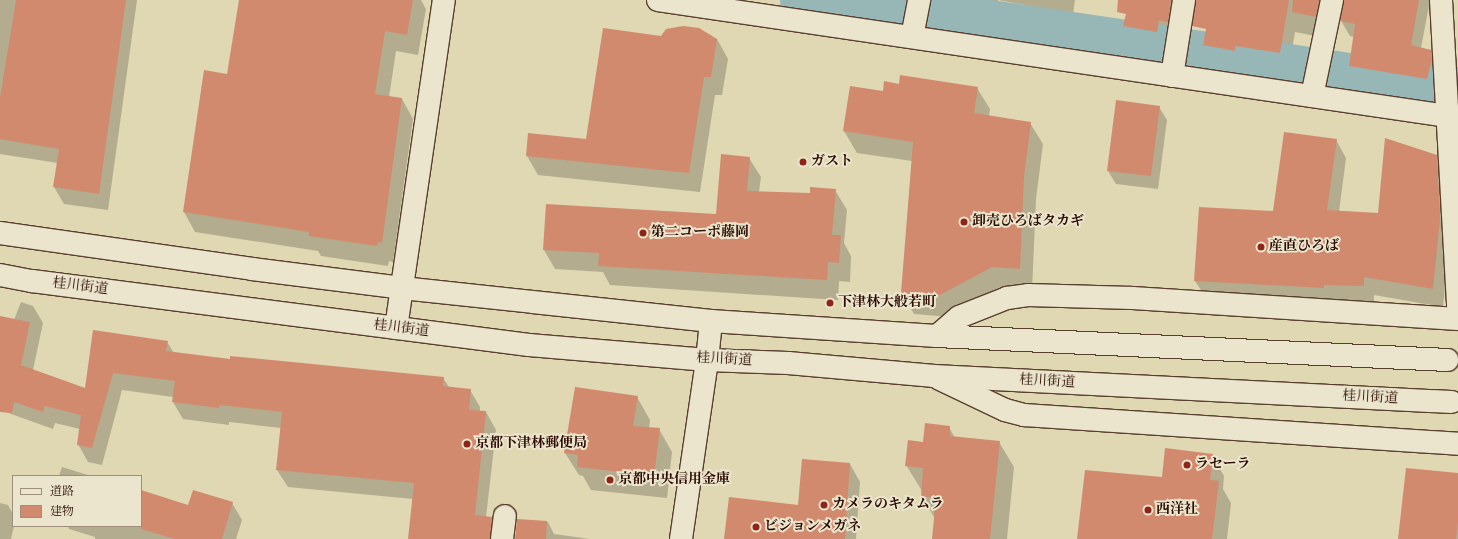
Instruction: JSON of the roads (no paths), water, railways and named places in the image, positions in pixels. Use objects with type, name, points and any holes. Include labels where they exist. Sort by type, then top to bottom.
[{"type":"street","points":[[396,328],[444,0]]},
{"type":"street","points":[[658,0],[778,9],[912,37],[1447,115]]},
{"type":"street","points":[[912,37],[919,0]]},
{"type":"street","points":[[1172,76],[1184,0]]},
{"type":"street","points":[[1312,96],[1332,0]]},
{"type":"street","points":[[1441,0],[1458,308]]},
{"type":"street","points":[[0,233],[252,269],[402,288],[711,321],[937,336],[1447,360]]},
{"type":"street","name":"桂川街道","points":[[0,276],[529,345],[707,360],[788,362],[934,376],[1451,402]]},
{"type":"street","points":[[937,336],[959,318],[1007,298],[1028,295],[1124,298],[1458,319]]},
{"type":"street","points":[[681,539],[707,360],[711,321]]},
{"type":"street","points":[[934,376],[968,394],[1005,410],[1024,415],[1458,444]]},
{"type":"street","points":[[502,539],[505,516]]},
{"type":"waterway","points":[[807,0],[1423,91],[1458,94]]},
{"type":"place","name":"ガスト","points":[[803,162]]},
{"type":"place","name":"卸売ひろばタカギ","points":[[964,222]]},
{"type":"place","name":"第二コーポ藤岡","points":[[643,233]]},
{"type":"place","name":"産直ひろば","points":[[1261,247]]},
{"type":"place","name":"下津林大般若町","points":[[830,303]]},
{"type":"place","name":"京都下津林郵便局","points":[[467,444]]},
{"type":"place","name":"ラセーラ","points":[[1187,465]]},
{"type":"place","name":"京都中央信用金庫","points":[[610,480]]},
{"type":"place","name":"カメラのキタムラ","points":[[824,505]]},
{"type":"place","name":"西洋社","points":[[1148,510]]},
{"type":"place","name":"ビジョンメガネ","points":[[756,527]]}]
